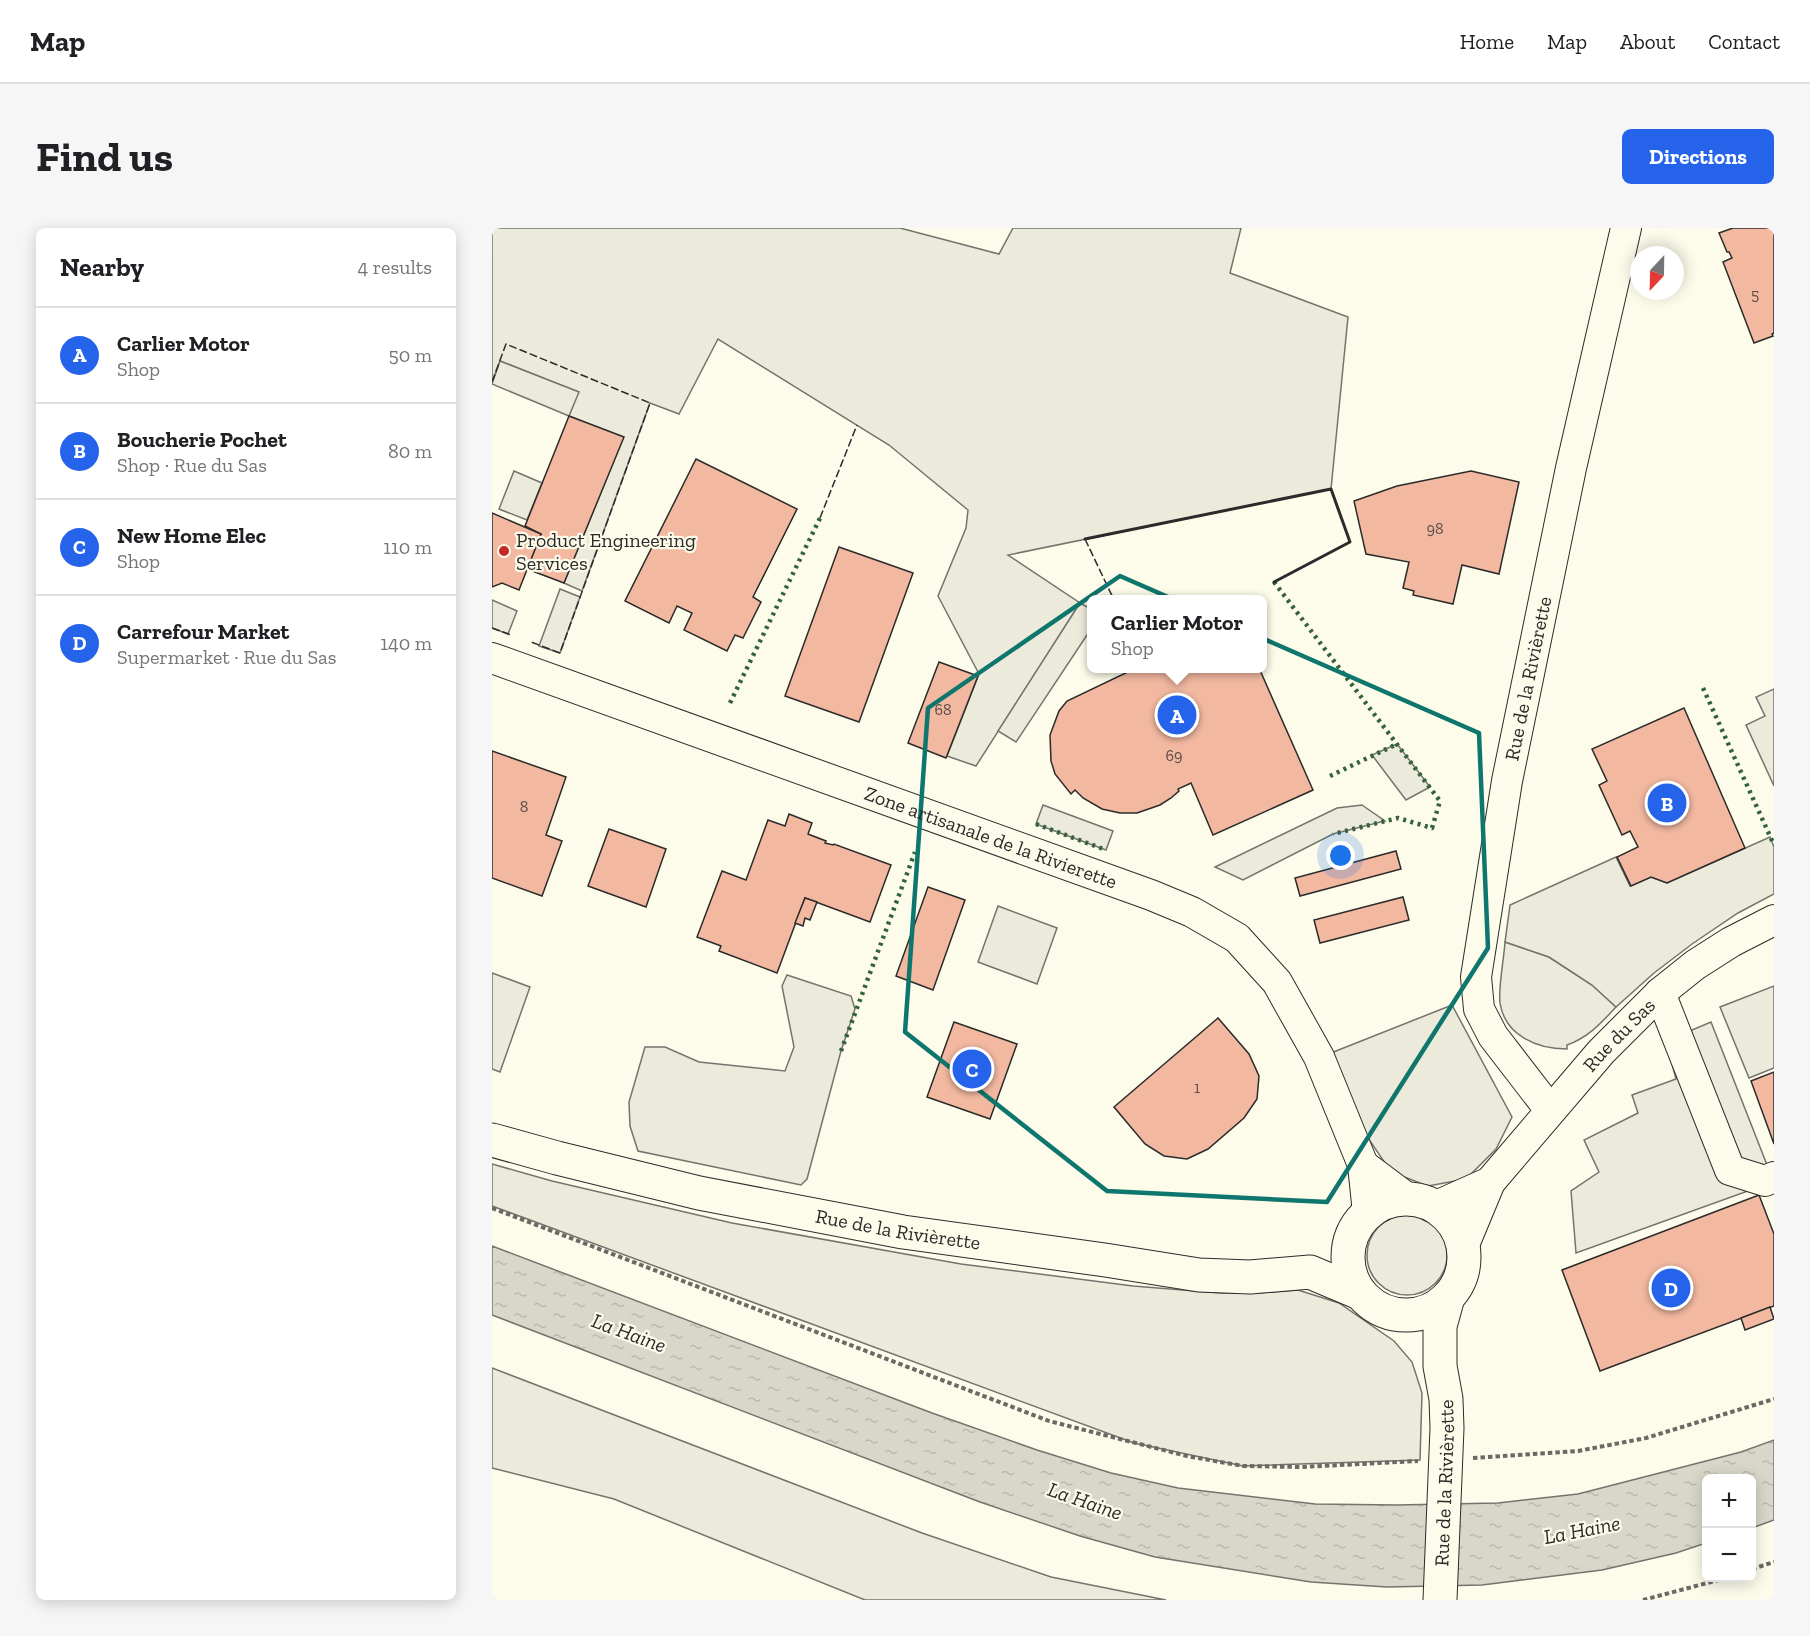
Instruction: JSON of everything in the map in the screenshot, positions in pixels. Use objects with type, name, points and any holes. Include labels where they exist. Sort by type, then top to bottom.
[{"type":"main road","name":"Rue de la Rivièrette","points":[[492,1140],[699,1193],[903,1232],[1199,1275],[1250,1277],[1310,1272],[1360,1293]]},
{"type":"main road","points":[[1310,1272],[1341,1245],[1362,1219],[1388,1201],[1421,1202],[1442,1211],[1455,1224],[1463,1247],[1462,1274],[1448,1297],[1429,1311],[1411,1315],[1391,1314],[1374,1306],[1360,1293],[1351,1277],[1347,1258],[1350,1240],[1362,1219]]},
{"type":"main road","name":"Rue de la Rivièrette","points":[[1440,1600],[1447,1466],[1446,1399],[1440,1366],[1440,1326],[1448,1297]]},
{"type":"main road","name":"Rue de la Rivièrette","points":[[1391,1314],[1425,1342],[1440,1366]]},
{"type":"street","name":"Rue de la Rivièrette","points":[[1550,1110],[1492,1036],[1479,1009],[1476,977],[1507,781],[1570,468],[1626,228]]},
{"type":"street","name":"Zone artisanale de la Rivierette","points":[[492,658],[1151,895],[1192,912],[1238,938],[1277,982],[1319,1057],[1363,1165],[1362,1219]]},
{"type":"street","name":"Rue du Sas","points":[[1463,1247],[1490,1182],[1601,1052],[1660,993],[1695,965],[1731,942],[1774,920]]},
{"type":"street","points":[[1660,993],[1730,1170],[1765,1180],[1774,1177]]},
{"type":"street","points":[[1363,1165],[1421,1202]]},
{"type":"street","name":"Rue du Sas","points":[[1421,1202],[1490,1182]]},
{"type":"path","points":[[492,1208],[1049,1421],[1187,1456],[1243,1466],[1447,1466],[1507,1457],[1578,1451],[1646,1438],[1774,1399]]},
{"type":"path","points":[[1756,1568],[1774,1562]]},
{"type":"path","points":[[1643,1600],[1711,1582]]},
{"type":"highlighted area","points":[[1120,576],[1479,733],[1488,948],[1327,1202],[1107,1191],[905,1032],[928,708]]},
{"type":"shaded area","points":[[492,228],[900,228],[999,254],[1013,228],[1241,228],[1230,273],[1348,317],[1331,489],[1008,555],[1080,603],[976,766],[947,756],[979,674],[938,596],[966,528],[968,510],[889,445],[718,339],[679,414],[650,403],[582,591],[564,583],[623,438],[569,416],[578,392],[500,361],[492,382]]},
{"type":"shaded area","points":[[500,361],[579,392],[569,416],[492,384]]},
{"type":"shaded area","points":[[514,471],[542,483],[527,520],[499,509]]},
{"type":"shaded area","points":[[560,589],[580,597],[560,653],[539,646]]},
{"type":"shaded area","points":[[492,600],[517,611],[508,634],[492,628]]},
{"type":"shaded area","points":[[1080,603],[1087,607],[1087,635],[1016,742],[998,731]]},
{"type":"shaded area","points":[[1774,689],[1774,786],[1746,725],[1765,716],[1756,697]]},
{"type":"shaded area","points":[[1397,744],[1430,787],[1406,800],[1372,755]]},
{"type":"shaded area","points":[[1043,805],[1113,831],[1106,850],[1036,824]]},
{"type":"shaded area","points":[[1362,805],[1385,821],[1333,834],[1243,880],[1215,867],[1337,808]]},
{"type":"shaded area","points":[[1770,837],[1774,847],[1774,894],[1738,913],[1692,944],[1654,973],[1616,1007],[1592,985],[1549,957],[1505,942],[1510,905],[1616,857],[1630,886],[1651,877],[1667,883]]},
{"type":"shaded area","points":[[998,906],[1057,928],[1037,984],[978,962]]},
{"type":"shaded area","points":[[1505,942],[1549,957],[1592,985],[1616,1007],[1588,1034],[1567,1045],[1567,1049],[1545,1046],[1524,1038],[1509,1024],[1500,1003]]},
{"type":"shaded area","points":[[492,973],[530,987],[500,1072],[492,1069]]},
{"type":"shaded area","points":[[787,975],[851,996],[855,1009],[841,1051],[807,1179],[801,1185],[638,1151],[630,1126],[629,1102],[645,1047],[665,1047],[699,1062],[785,1071],[794,1047],[782,986]]},
{"type":"shaded area","points":[[1774,986],[1774,1068],[1749,1078],[1720,1007]]},
{"type":"shaded area","points":[[1452,1005],[1512,1117],[1496,1149],[1466,1179],[1428,1186],[1391,1172],[1368,1138],[1331,1053]]},
{"type":"shaded area","points":[[1711,1022],[1769,1170],[1770,1183],[1576,1253],[1571,1191],[1599,1172],[1584,1140],[1638,1113],[1632,1095],[1676,1079],[1666,1041]]},
{"type":"shaded area","points":[[492,1164],[552,1181],[732,1223],[961,1264],[1133,1286],[1220,1293],[1298,1290],[1339,1303],[1394,1341],[1412,1362],[1422,1393],[1420,1460],[1243,1466],[1134,1443],[492,1206]]},
{"type":"shaded area","points":[[1407,1215],[1422,1218],[1435,1227],[1444,1240],[1447,1255],[1444,1270],[1435,1283],[1422,1292],[1407,1295],[1392,1292],[1379,1283],[1370,1270],[1367,1255],[1370,1240],[1379,1227],[1392,1218]]},
{"type":"shaded area","points":[[492,1368],[922,1533],[1051,1577],[1166,1600],[865,1600],[614,1499],[492,1468]]},
{"type":"water","name":"La Haine","points":[[492,1246],[932,1413],[1037,1450],[1111,1473],[1178,1488],[1315,1504],[1498,1503],[1578,1494],[1741,1452],[1774,1440],[1774,1520],[1756,1527],[1756,1474],[1702,1474],[1702,1544],[1676,1553],[1602,1570],[1482,1585],[1387,1587],[1311,1582],[1155,1557],[1080,1536],[980,1502],[492,1315]]},
{"type":"building","points":[[1733,228],[1774,228],[1774,333],[1773,336],[1754,343],[1723,262],[1732,258],[1719,233]]},
{"type":"building","points":[[569,416],[624,437],[564,583],[527,569],[541,534],[525,526]]},
{"type":"building","points":[[696,459],[797,509],[753,597],[761,602],[743,638],[735,635],[727,651],[684,630],[692,613],[677,606],[669,623],[625,601]]},
{"type":"building","points":[[1471,471],[1519,482],[1499,574],[1462,565],[1453,604],[1413,595],[1414,591],[1403,588],[1409,562],[1366,554],[1354,501],[1397,486]]},
{"type":"building","points":[[492,513],[541,534],[519,590],[502,583],[492,587]]},
{"type":"building","points":[[839,547],[913,573],[859,722],[785,696]]},
{"type":"building","points":[[939,662],[978,676],[946,758],[908,743]]},
{"type":"building","points":[[1126,673],[1261,673],[1313,790],[1213,835],[1191,783],[1178,789],[1179,791],[1160,805],[1137,813],[1120,813],[1102,809],[1083,798],[1075,790],[1071,794],[1055,774],[1051,761],[1050,735],[1059,711],[1067,701]]},
{"type":"building","points":[[1684,708],[1745,848],[1667,883],[1651,877],[1631,886],[1617,857],[1638,847],[1630,831],[1622,835],[1599,785],[1607,781],[1592,749]]},
{"type":"building","points":[[492,751],[566,777],[546,835],[562,841],[542,896],[492,878]]},
{"type":"building","points":[[789,814],[812,823],[808,834],[826,841],[825,843],[834,844],[891,865],[870,922],[805,898],[777,973],[719,951],[721,946],[697,937],[722,871],[746,880],[768,820],[785,826]]},
{"type":"building","points":[[609,829],[666,849],[646,907],[588,886]]},
{"type":"building","points":[[1396,851],[1401,869],[1300,896],[1295,878]]},
{"type":"building","points":[[928,887],[965,900],[933,990],[896,976]]},
{"type":"building","points":[[1403,897],[1409,920],[1320,943],[1314,920]]},
{"type":"building","points":[[805,898],[817,902],[810,920],[805,918],[803,926],[795,923]]},
{"type":"building","points":[[1218,1018],[1249,1054],[1259,1076],[1257,1099],[1244,1118],[1208,1149],[1187,1159],[1164,1156],[1145,1144],[1114,1107]]},
{"type":"building","points":[[954,1022],[1017,1044],[990,1119],[927,1097]]},
{"type":"building","points":[[1774,1072],[1774,1144],[1751,1081]]},
{"type":"building","points":[[1759,1195],[1774,1234],[1774,1306],[1600,1371],[1562,1270]]},
{"type":"building","points":[[1770,1307],[1774,1319],[1745,1330],[1741,1318]]},
{"type":"hedge","points":[[730,703],[820,518]]},
{"type":"hedge","points":[[1274,582],[1440,801],[1432,828],[1398,818],[1333,834]]},
{"type":"hedge","points":[[1703,688],[1774,845]]},
{"type":"hedge","points":[[1330,776],[1397,744]]},
{"type":"hedge","points":[[1036,824],[1106,850]]},
{"type":"hedge","points":[[841,1051],[915,852]]},
{"type":"fence","points":[[492,382],[506,344],[650,403],[560,653],[531,642]]},
{"type":"fence","points":[[820,518],[857,425]]},
{"type":"fence","points":[[1085,539],[1112,595]]},
{"type":"fence","points":[[492,628],[511,635]]},
{"type":"wall","points":[[1085,539],[1331,489],[1350,542],[1274,582]]},
{"type":"place","name":"Product Engineering Services","points":[[504,551]]},
{"type":"place","name":"Carlier Motor","points":[[1177,715]]},
{"type":"place","name":"Boucherie Pochet","points":[[1667,803]]},
{"type":"place","name":"New Home Elec","points":[[972,1069]]},
{"type":"place","name":"Carrefour Market","points":[[1671,1288]]}]
